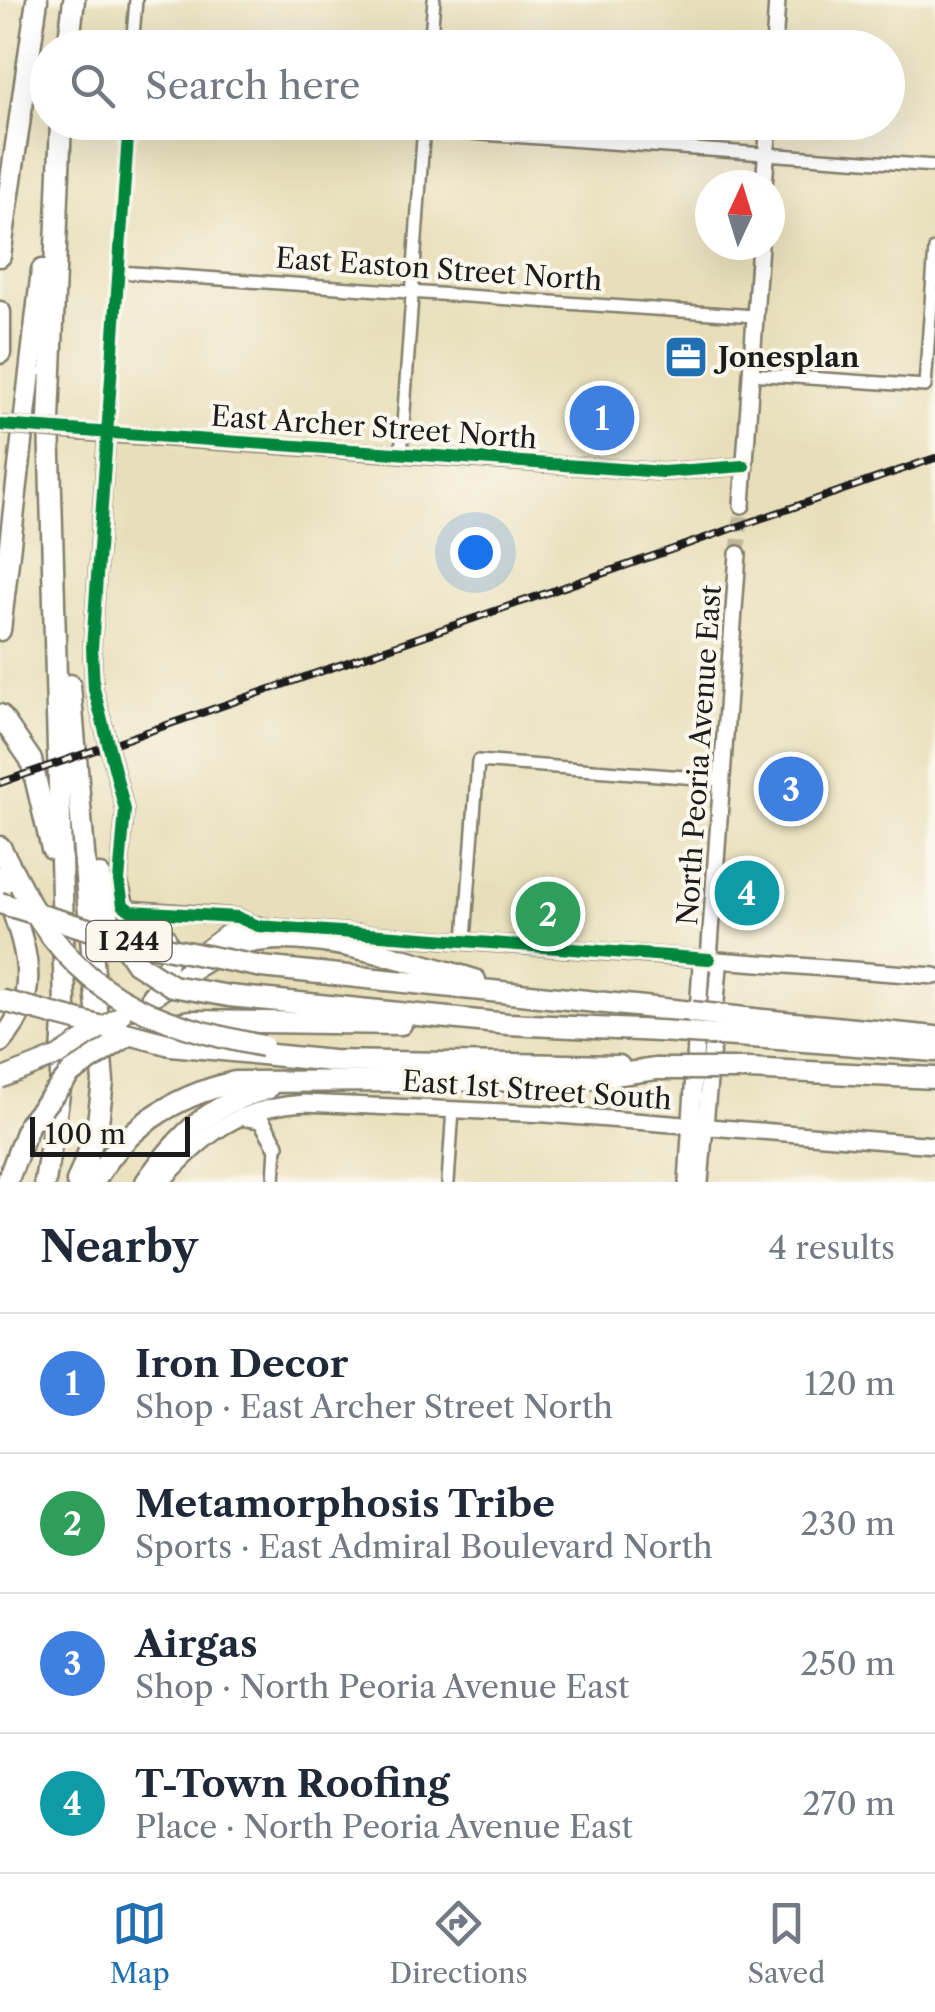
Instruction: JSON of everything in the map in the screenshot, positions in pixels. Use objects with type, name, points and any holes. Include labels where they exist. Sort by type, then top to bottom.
[{"type":"highway","points":[[33,30],[37,0]]},
{"type":"highway","points":[[70,30],[74,0]]},
{"type":"highway","points":[[0,256],[30,48]]},
{"type":"highway","points":[[0,630],[58,140]]},
{"type":"highway","points":[[46,1182],[64,1039],[48,420],[59,140]]},
{"type":"highway","points":[[0,312],[0,353]]},
{"type":"highway","points":[[48,420],[61,502],[70,696],[103,1082],[98,1130],[85,1178]]},
{"type":"highway","points":[[70,696],[104,906],[124,949],[136,963],[172,986],[229,996],[508,1024]]},
{"type":"highway","points":[[0,715],[24,746],[36,774],[63,900]]},
{"type":"highway","points":[[0,846],[20,885],[70,958],[115,996],[180,1028],[332,1061]]},
{"type":"highway","points":[[0,876],[28,963],[27,994],[14,1024],[0,1042]]},
{"type":"highway","name":"I 244","points":[[0,903],[125,940],[262,967],[660,1009],[752,1028],[935,1037]]},
{"type":"highway","points":[[152,996],[228,950],[281,939],[420,964],[539,998]]},
{"type":"highway","points":[[0,1000],[171,1045],[332,1061],[576,1062],[935,1078]]},
{"type":"highway","points":[[7,1182],[29,1124],[71,1073],[136,1030],[204,1020],[508,1024],[659,1031],[752,1028],[935,1051]]},
{"type":"highway","points":[[85,1178],[170,1105],[235,1082],[578,1080],[656,1068]]},
{"type":"highway","points":[[146,1182],[174,1143],[204,1116],[242,1096],[297,1081]]},
{"type":"main road","points":[[131,911],[157,926],[170,943],[170,961],[152,996]]},
{"type":"main road","points":[[0,1078],[58,1056],[152,996],[209,945],[258,926]]},
{"type":"street","points":[[134,30],[136,0]]},
{"type":"street","points":[[432,30],[434,0]]},
{"type":"street","points":[[775,30],[777,0]]},
{"type":"street","points":[[128,140],[92,648],[94,690],[124,810],[120,893],[131,911],[237,918],[258,926],[935,976]]},
{"type":"street","points":[[401,454],[423,140]]},
{"type":"street","points":[[595,140],[935,166]]},
{"type":"street","points":[[765,170],[767,140]]},
{"type":"street","points":[[751,374],[925,386],[935,249]]},
{"type":"street","points":[[742,505],[759,260]]},
{"type":"street","name":"East Easton Street North","points":[[120,272],[755,316]]},
{"type":"street","name":"East Archer Street North","points":[[0,426],[663,472],[744,466]]},
{"type":"street","name":"North Peoria Avenue East","points":[[698,1126],[700,966],[709,960],[738,554]]},
{"type":"street","points":[[465,940],[478,761],[723,780]]},
{"type":"street","points":[[274,1182],[283,1105]]},
{"type":"street","name":"East 1st Street South","points":[[162,1182],[192,1147],[235,1117],[283,1105],[453,1109],[935,1145]]},
{"type":"street","points":[[448,1182],[453,1109]]},
{"type":"street","points":[[235,1117],[260,1120],[276,1146]]},
{"type":"street","points":[[687,1182],[698,1126]]},
{"type":"street","points":[[698,1126],[700,1182]]},
{"type":"tunnel","points":[[738,554],[742,505]]},
{"type":"railway","points":[[0,783],[935,458]]},
{"type":"cycle path","points":[[128,140],[92,648],[94,689],[125,810],[119,881],[123,905],[131,911],[237,917],[258,926],[709,959]]},
{"type":"cycle path","points":[[0,425],[663,472],[744,466]]},
{"type":"place","name":"Jonesplan","points":[[686,357]]},
{"type":"place","name":"Iron Decor","points":[[602,418]]},
{"type":"place","name":"Airgas","points":[[791,789]]},
{"type":"place","name":"T-Town Roofing","points":[[747,893]]},
{"type":"place","name":"Metamorphosis Tribe","points":[[548,914]]}]
